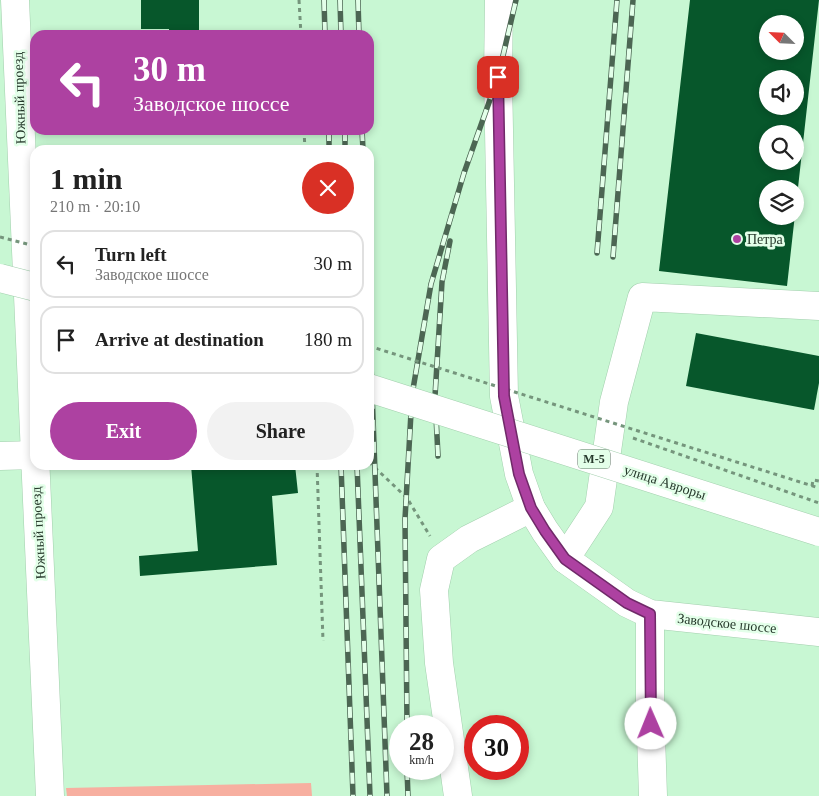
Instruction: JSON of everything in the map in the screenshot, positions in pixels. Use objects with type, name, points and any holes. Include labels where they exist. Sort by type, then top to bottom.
[{"type":"main road","name":"Южный проезд","points":[[15,0],[8,40],[30,391]]},
{"type":"main road","name":"Заводское шоссе","points":[[499,0],[498,97],[504,396],[519,474],[531,508],[565,559],[627,603],[650,614],[819,632]]},
{"type":"main road","points":[[0,278],[30,286]]},
{"type":"main road","points":[[565,559],[599,507],[614,402],[642,297],[819,306]]},
{"type":"main road","name":"улица Авроры","points":[[374,390],[819,532]]},
{"type":"main road","points":[[0,456],[30,455]]},
{"type":"main road","name":"Южный проезд","points":[[35,470],[50,796]]},
{"type":"main road","points":[[458,796],[438,663],[434,590],[441,559],[469,539],[531,508]]},
{"type":"main road","points":[[650,614],[650,706],[653,796]]},
{"type":"path","points":[[300,0],[301,30]]},
{"type":"path","points":[[0,237],[30,245]]},
{"type":"path","points":[[374,348],[819,488]]},
{"type":"path","points":[[610,430],[819,503]]},
{"type":"path","points":[[374,467],[407,498],[426,528],[441,559]]},
{"type":"path","points":[[316,470],[323,641]]},
{"type":"path","points":[[812,486],[813,480],[819,481]]},
{"type":"shaded area","points":[[311,783],[312,796],[67,796],[66,788]]},
{"type":"building","points":[[141,0],[199,0],[199,30],[141,29]]},
{"type":"building","points":[[690,0],[819,0],[804,134],[804,125],[759,125],[759,170],[800,170],[799,180],[759,180],[759,225],[794,225],[787,286],[659,271]]},
{"type":"building","points":[[696,333],[819,356],[819,383],[814,410],[686,386]]},
{"type":"building","points":[[191,470],[296,470],[298,493],[272,496],[277,565],[140,576],[139,556],[198,551]]},
{"type":"railway","points":[[324,0],[325,30]]},
{"type":"railway","points":[[340,0],[341,30]]},
{"type":"railway","points":[[358,0],[359,30]]},
{"type":"railway","points":[[407,715],[405,519],[412,395],[431,284],[464,173],[498,77],[516,0]]},
{"type":"railway","points":[[597,253],[617,0]]},
{"type":"railway","points":[[613,257],[633,0]]},
{"type":"railway","points":[[329,135],[329,145]]},
{"type":"railway","points":[[345,135],[345,145]]},
{"type":"railway","points":[[362,135],[363,145]]},
{"type":"railway","points":[[438,456],[435,396],[442,282],[450,241]]},
{"type":"railway","points":[[374,445],[387,796]]},
{"type":"railway","points":[[341,470],[353,796]]},
{"type":"railway","points":[[357,470],[370,796]]},
{"type":"railway","points":[[407,780],[408,796]]},
{"type":"place","name":"Петра","points":[[737,239]]},
{"type":"route","points":[[498,77],[504,396],[519,474],[531,508],[565,559],[627,603],[650,614],[651,724]]}]
